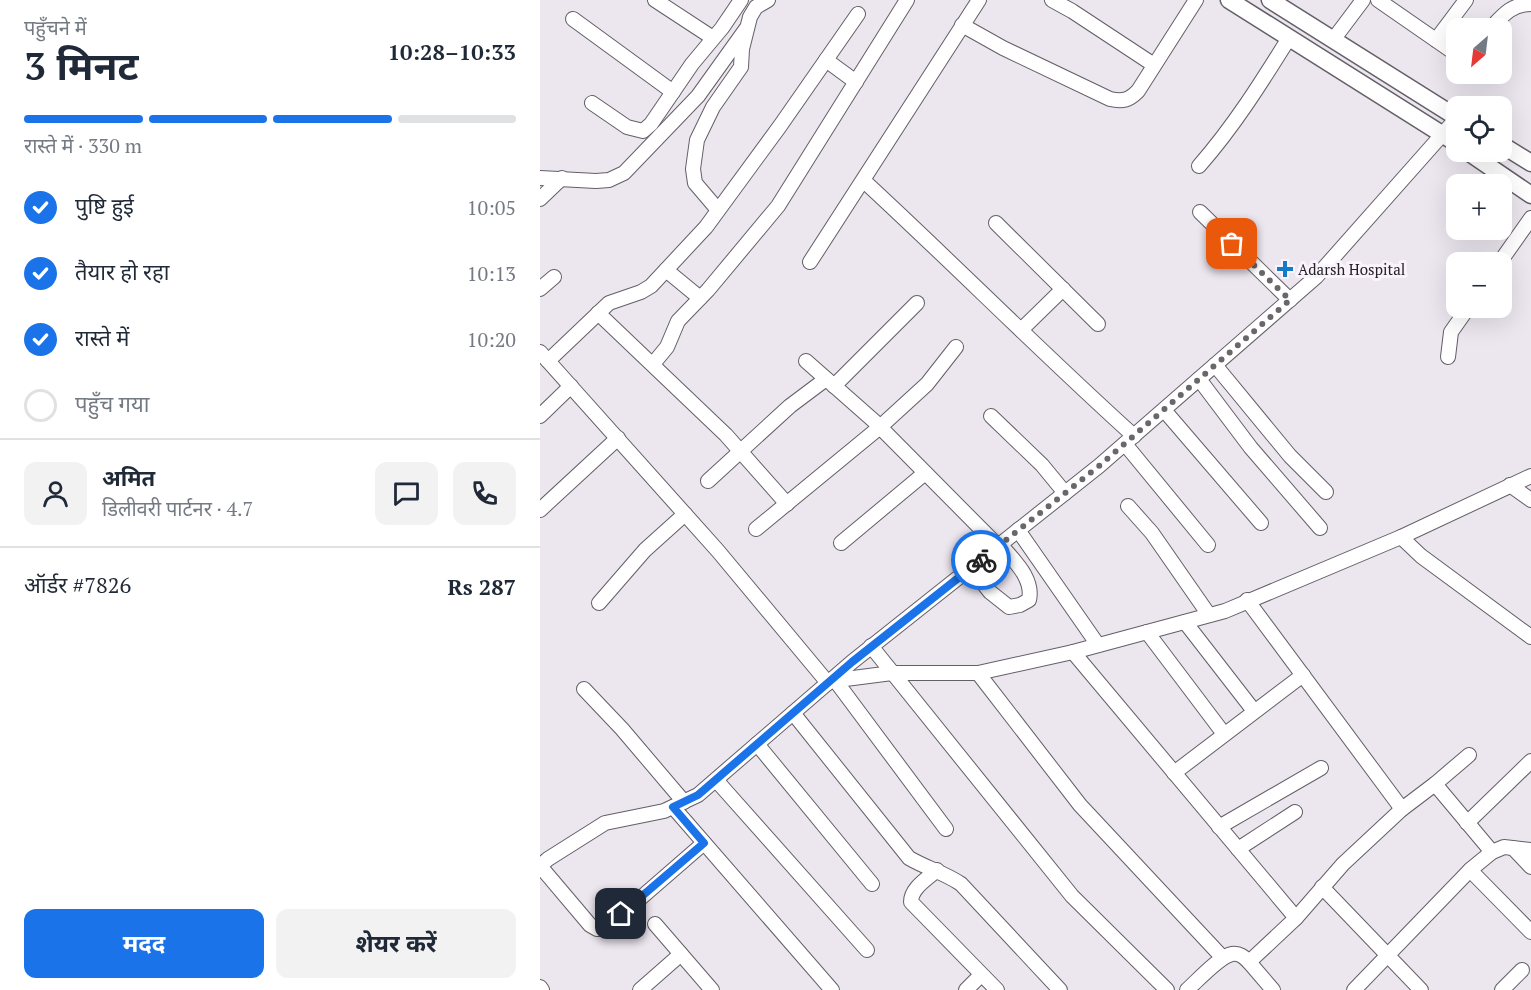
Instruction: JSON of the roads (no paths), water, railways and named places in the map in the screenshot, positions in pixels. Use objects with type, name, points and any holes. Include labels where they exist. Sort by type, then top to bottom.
[{"type":"main road","points":[[1229,0],[1446,136]]},
{"type":"main road","points":[[1270,0],[1446,112]]},
{"type":"main road","points":[[1512,151],[1531,163]]},
{"type":"main road","points":[[1483,162],[1531,195]]},
{"type":"street","points":[[655,0],[713,38]]},
{"type":"street","points":[[592,103],[627,127],[643,131],[651,124],[741,0]]},
{"type":"street","points":[[540,177],[596,181],[609,180],[624,172],[698,96],[746,29],[756,8],[768,0]]},
{"type":"street","points":[[653,364],[666,347],[678,321],[778,206],[907,0]]},
{"type":"street","points":[[810,262],[979,0]]},
{"type":"street","points":[[1052,0],[1154,65]]},
{"type":"street","points":[[962,25],[1003,48],[1110,99],[1121,102],[1131,98],[1138,91],[1196,0]]},
{"type":"street","points":[[1333,40],[1363,0]]},
{"type":"street","points":[[1378,0],[1446,47]]},
{"type":"street","points":[[1436,40],[1466,0]]},
{"type":"street","points":[[1500,18],[1514,7],[1531,4]]},
{"type":"street","points":[[858,14],[718,210],[666,270],[651,286],[641,292],[609,303],[544,357],[686,514],[831,681],[946,829]]},
{"type":"street","points":[[573,20],[673,92]]},
{"type":"street","points":[[718,210],[695,183],[693,169],[697,140],[713,107],[741,67],[746,29]]},
{"type":"street","points":[[1199,166],[1226,136],[1246,108],[1289,38]]},
{"type":"street","points":[[826,60],[856,82]]},
{"type":"street","points":[[704,843],[604,928],[590,925],[540,866],[605,823],[664,811],[698,795],[872,646],[1065,494],[1199,380],[1316,278],[1446,143]]},
{"type":"street","points":[[540,199],[562,178]]},
{"type":"street","points":[[864,181],[999,307],[1129,440],[1208,546]]},
{"type":"street","points":[[1200,212],[1290,300]]},
{"type":"street","points":[[1507,252],[1531,218]]},
{"type":"street","points":[[996,223],[1098,324]]},
{"type":"street","points":[[666,270],[700,298]]},
{"type":"street","points":[[540,289],[554,278]]},
{"type":"street","points":[[1021,330],[1063,289]]},
{"type":"street","points":[[708,481],[790,406],[830,382],[917,303]]},
{"type":"street","points":[[598,313],[726,435],[787,504]]},
{"type":"street","points":[[1448,357],[1451,332],[1461,318]]},
{"type":"street","points":[[756,529],[880,427],[927,384],[956,347]]},
{"type":"street","points":[[806,361],[880,427],[999,545],[1026,576],[1031,591],[1029,600],[1009,607],[990,592],[971,567]]},
{"type":"street","points":[[1215,365],[1271,433],[1326,492]]},
{"type":"street","points":[[1199,380],[1251,448],[1320,528]]},
{"type":"street","points":[[540,416],[571,386]]},
{"type":"street","points":[[1164,410],[1261,523]]},
{"type":"street","points":[[991,416],[1042,465],[1065,494]]},
{"type":"street","points":[[1251,448],[1271,433]]},
{"type":"street","points":[[540,510],[618,438]]},
{"type":"street","points":[[841,543],[925,473]]},
{"type":"street","points":[[831,681],[892,673],[978,673],[1073,652],[1224,611],[1401,537],[1531,476]]},
{"type":"street","points":[[1510,485],[1531,500]]},
{"type":"street","points":[[1128,506],[1152,533],[1209,615]]},
{"type":"street","points":[[599,603],[645,550],[686,514]]},
{"type":"street","points":[[1018,530],[1098,645]]},
{"type":"street","points":[[1401,537],[1421,556],[1531,637]]},
{"type":"street","points":[[1246,600],[1402,809]]},
{"type":"street","points":[[1185,622],[1254,711]]},
{"type":"street","points":[[1147,632],[1224,734]]},
{"type":"street","points":[[872,646],[1072,896],[1167,990]]},
{"type":"street","points":[[1073,652],[1296,918]]},
{"type":"street","points":[[978,673],[1080,805],[1223,958]]},
{"type":"street","points":[[1174,773],[1303,675]]},
{"type":"street","points":[[584,689],[622,729],[679,804],[704,843],[832,990]]},
{"type":"street","points":[[793,713],[909,858],[945,873],[961,884],[1060,990]]},
{"type":"street","points":[[757,744],[872,884]]},
{"type":"street","points":[[1249,962],[1296,918],[1366,841],[1469,755]]},
{"type":"street","points":[[1467,823],[1531,761]]},
{"type":"street","points":[[1219,827],[1321,768]]},
{"type":"street","points":[[716,780],[867,950]]},
{"type":"street","points":[[1435,784],[1492,852]]},
{"type":"street","points":[[1238,849],[1294,812]]},
{"type":"street","points":[[1354,990],[1470,870],[1492,852],[1504,848],[1531,850]]},
{"type":"street","points":[[1513,848],[1531,867]]},
{"type":"street","points":[[937,870],[916,889],[911,896],[911,902],[997,990]]},
{"type":"street","points":[[1470,870],[1531,932]]},
{"type":"street","points":[[1322,887],[1421,990]]},
{"type":"street","points":[[655,924],[712,990]]},
{"type":"street","points":[[640,990],[681,954]]},
{"type":"street","points":[[1187,990],[1223,958],[1231,954],[1240,954],[1273,990]]},
{"type":"street","points":[[1502,990],[1522,970]]},
{"type":"street","points":[[966,990],[981,975]]},
{"type":"place","name":"Adarsh Hospital","points":[[1285,269]]}]
